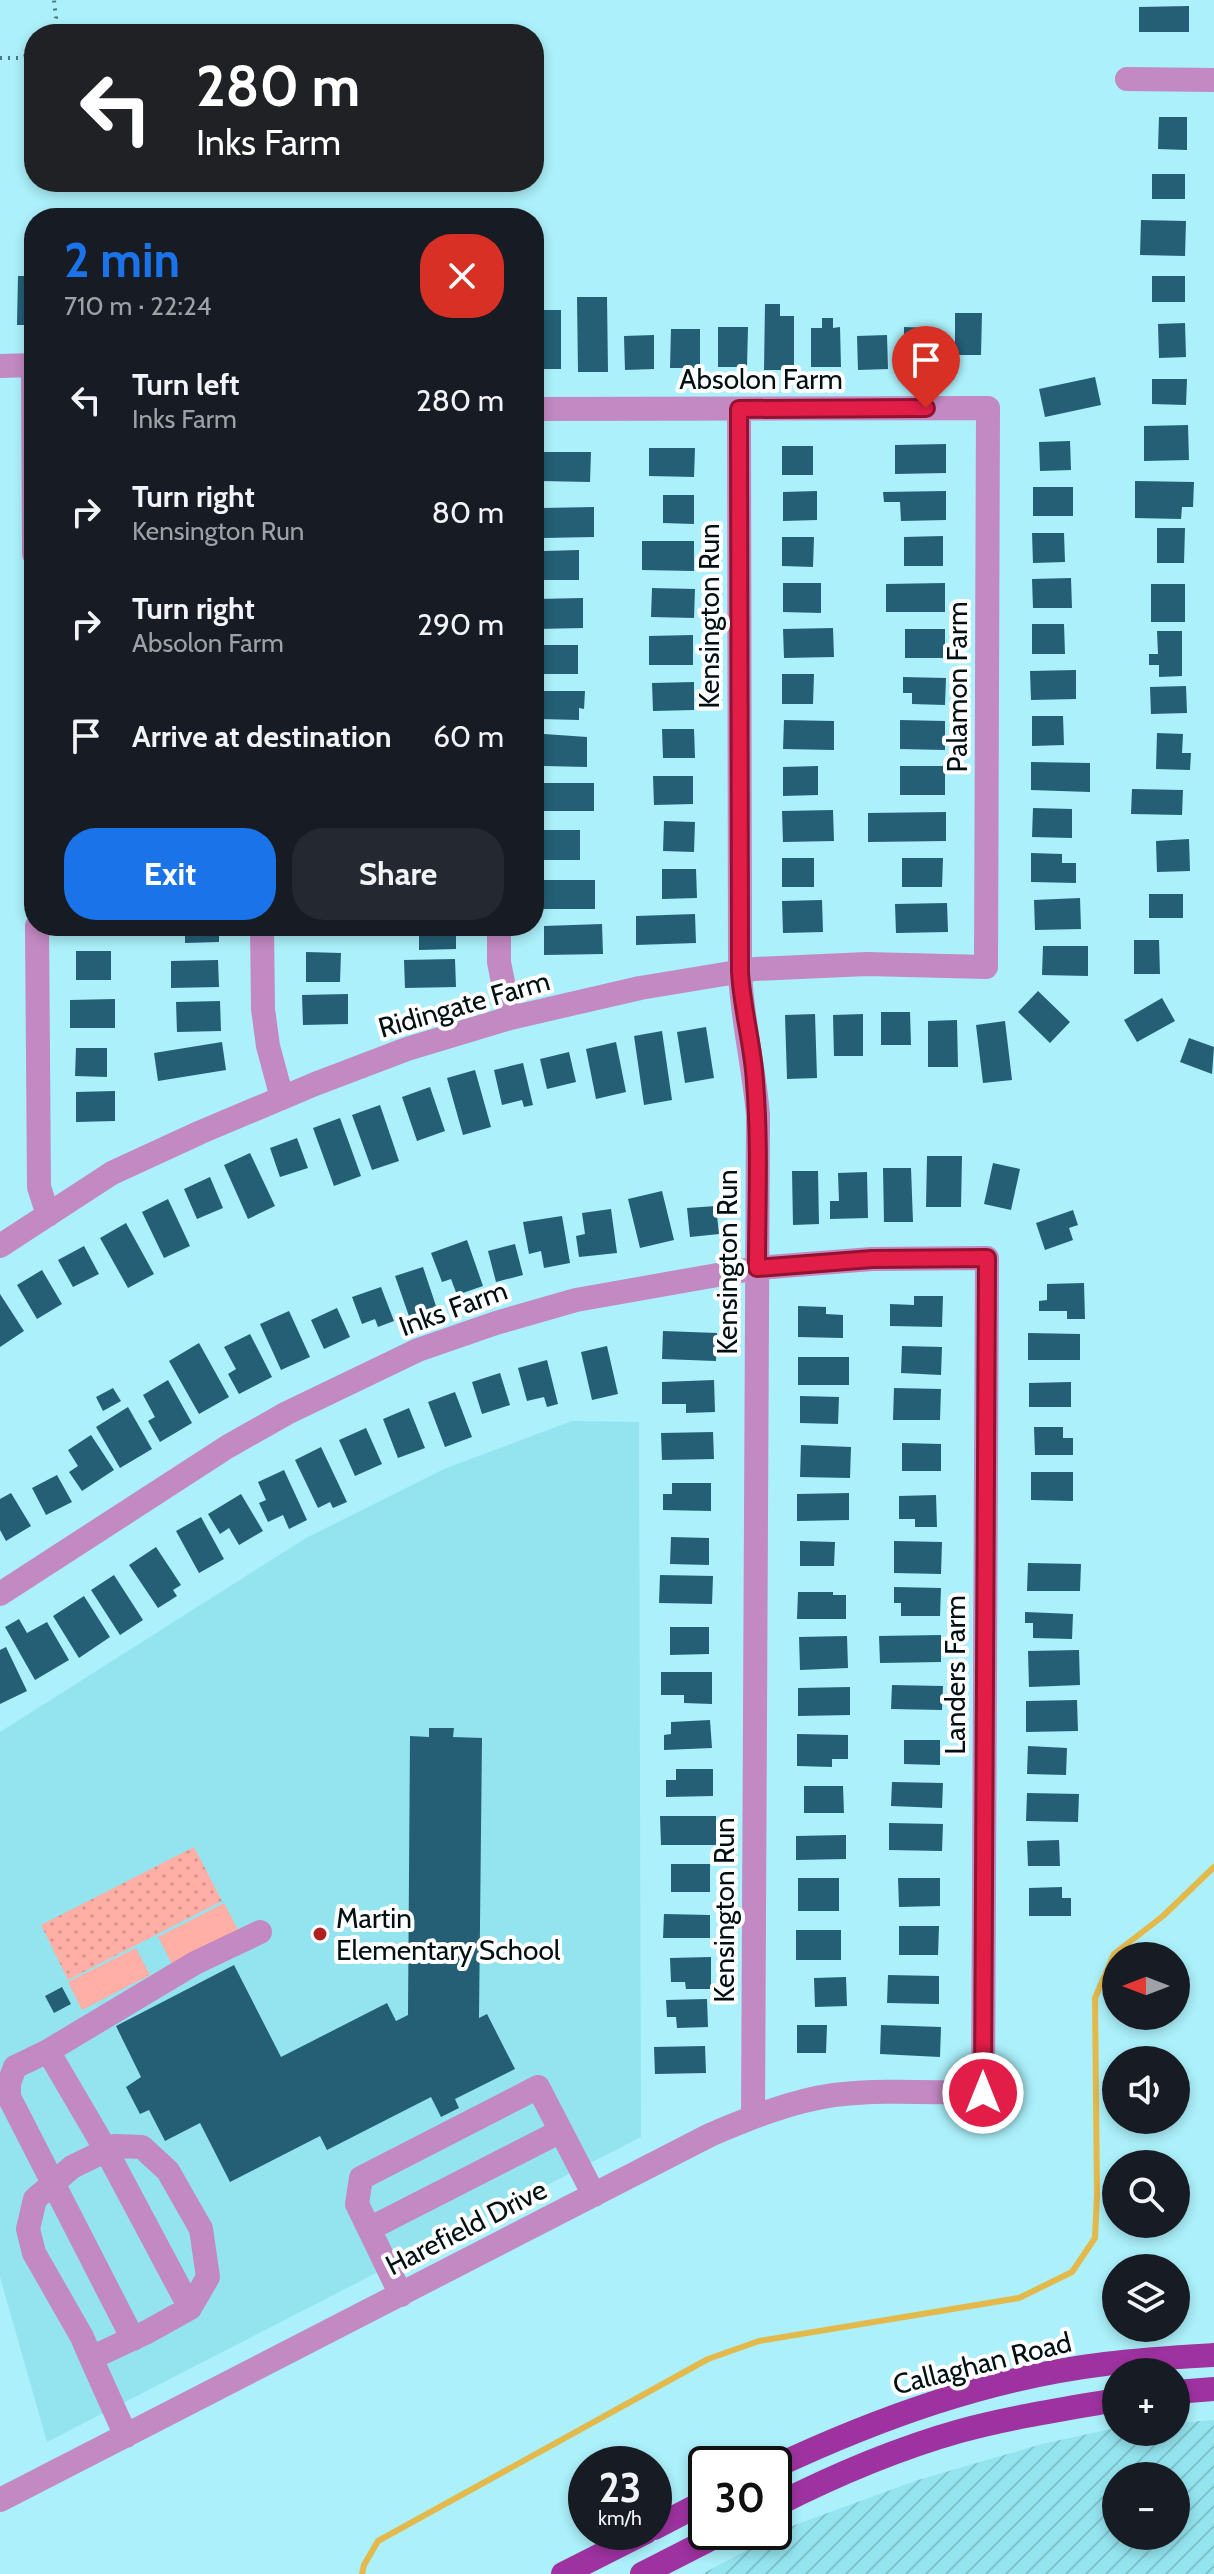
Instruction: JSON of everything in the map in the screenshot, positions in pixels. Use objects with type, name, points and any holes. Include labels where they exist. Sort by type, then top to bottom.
[{"type":"main road","name":"Callaghan Road","points":[[792,2459],[930,2403],[991,2386],[1104,2364],[1214,2355]]},
{"type":"main road","points":[[1190,2391],[1214,2389]]},
{"type":"main road","points":[[792,2498],[842,2474],[932,2439],[1024,2415],[1102,2402]]},
{"type":"main road","points":[[563,2574],[610,2550]]},
{"type":"main road","points":[[642,2574],[689,2550]]},
{"type":"street","points":[[1127,79],[1214,80]]},
{"type":"street","points":[[0,366],[24,365]]},
{"type":"street","name":"Absolon Farm","points":[[544,409],[988,408]]},
{"type":"street","name":"Palamon Farm","points":[[986,967],[988,408]]},
{"type":"street","name":"Kensington Run","points":[[739,409],[740,972],[758,1115],[753,2117]]},
{"type":"street","points":[[37,936],[39,1187],[48,1215]]},
{"type":"street","points":[[262,936],[263,1009],[268,1046],[282,1098]]},
{"type":"street","points":[[499,936],[499,962],[510,1018]]},
{"type":"street","name":"Ridingate Farm","points":[[0,1246],[112,1173],[282,1098],[407,1049],[510,1018],[640,988],[740,972],[867,964],[986,967]]},
{"type":"street","name":"Inks Farm","points":[[0,1594],[227,1447],[287,1413],[418,1350],[496,1323],[576,1300],[757,1268],[872,1259],[987,1258]]},
{"type":"street","name":"Landers Farm","points":[[983,2093],[987,1258]]},
{"type":"street","points":[[133,2339],[9,2097],[9,2083],[15,2067],[48,2051],[195,1963],[260,1932]]},
{"type":"street","points":[[48,2051],[106,2150],[190,2308]]},
{"type":"street","points":[[401,2295],[357,2204],[361,2178],[538,2087],[594,2195]]},
{"type":"street","name":"Harefield Drive","points":[[0,2500],[710,2135],[753,2117],[833,2095],[983,2093]]},
{"type":"street","points":[[369,2229],[561,2131]]},
{"type":"street","points":[[91,2358],[190,2308],[208,2277],[201,2229],[168,2171],[142,2147],[115,2146],[72,2167],[35,2199],[28,2229],[34,2253],[82,2337],[91,2358],[126,2436]]},
{"type":"path","points":[[54,0],[54,24]]},
{"type":"path","points":[[0,58],[24,57]]},
{"type":"shaded area","name":"Martin Elementary School","points":[[572,1421],[639,1422],[641,2137],[47,2442],[0,2277],[0,1732],[306,1538],[444,1469]]},
{"type":"shaded area","points":[[194,1847],[222,1901],[68,1980],[41,1925]]},
{"type":"shaded area","points":[[224,1903],[238,1930],[172,1964],[158,1937]]},
{"type":"shaded area","points":[[136,1948],[150,1975],[82,2010],[68,1982]]},
{"type":"shaded area","points":[[1214,2420],[1214,2574],[702,2574],[747,2550],[792,2550],[792,2526],[918,2480],[1042,2444],[1102,2431],[1102,2446],[1190,2446],[1190,2422]]},
{"type":"building","points":[[1189,6],[1189,32],[1139,32],[1139,7]]},
{"type":"building","points":[[1159,117],[1187,117],[1187,150],[1158,149]]},
{"type":"building","points":[[1152,174],[1185,174],[1185,199],[1152,199]]},
{"type":"building","points":[[1141,220],[1186,221],[1185,256],[1140,255]]},
{"type":"building","points":[[18,276],[24,276],[24,325],[17,325]]},
{"type":"building","points":[[1152,276],[1185,276],[1185,302],[1152,302]]},
{"type":"building","points":[[577,297],[607,297],[608,372],[578,372]]},
{"type":"building","points":[[765,304],[780,304],[780,316],[794,316],[794,370],[764,370]]},
{"type":"building","points":[[544,310],[561,310],[561,369],[544,369]]},
{"type":"building","points":[[955,313],[982,313],[981,355],[955,355]]},
{"type":"building","points":[[822,318],[833,318],[833,328],[840,327],[841,367],[811,367],[811,328],[822,328]]},
{"type":"building","points":[[1185,323],[1186,357],[1159,358],[1158,324]]},
{"type":"building","points":[[718,327],[748,327],[747,367],[718,367]]},
{"type":"building","points":[[904,327],[934,328],[934,368],[904,367]]},
{"type":"building","points":[[671,329],[700,329],[700,368],[670,368]]},
{"type":"building","points":[[654,335],[654,369],[625,370],[624,336]]},
{"type":"building","points":[[887,335],[888,369],[858,370],[857,336]]},
{"type":"building","points":[[1095,377],[1101,405],[1045,417],[1039,389]]},
{"type":"building","points":[[1152,379],[1187,379],[1186,405],[1152,404]]},
{"type":"building","points":[[1188,425],[1189,460],[1144,461],[1144,426]]},
{"type":"building","points":[[1070,441],[1071,470],[1040,471],[1039,442]]},
{"type":"building","points":[[946,444],[946,473],[895,474],[895,445]]},
{"type":"building","points":[[782,446],[813,446],[813,475],[782,475]]},
{"type":"building","points":[[649,448],[695,448],[694,477],[649,476]]},
{"type":"building","points":[[544,452],[591,452],[590,482],[544,481]]},
{"type":"building","points":[[1135,481],[1194,482],[1193,507],[1182,507],[1181,519],[1135,518]]},
{"type":"building","points":[[1033,487],[1073,487],[1073,516],[1033,516]]},
{"type":"building","points":[[817,491],[817,520],[783,521],[783,492]]},
{"type":"building","points":[[946,491],[946,520],[901,521],[900,502],[884,502],[883,492]]},
{"type":"building","points":[[663,495],[694,495],[694,524],[663,523]]},
{"type":"building","points":[[594,507],[594,537],[544,538],[544,508]]},
{"type":"building","points":[[1157,528],[1185,528],[1184,563],[1157,563]]},
{"type":"building","points":[[1032,533],[1064,533],[1065,562],[1033,563]]},
{"type":"building","points":[[943,536],[943,566],[904,566],[904,537]]},
{"type":"building","points":[[782,537],[814,537],[813,567],[782,566]]},
{"type":"building","points":[[642,541],[694,541],[694,571],[642,570]]},
{"type":"building","points":[[579,550],[579,580],[544,580],[544,551]]},
{"type":"building","points":[[1071,578],[1072,608],[1033,608],[1032,579]]},
{"type":"building","points":[[783,583],[821,583],[821,613],[783,612]]},
{"type":"building","points":[[945,583],[945,612],[886,612],[886,584]]},
{"type":"building","points":[[1151,584],[1185,584],[1185,622],[1151,622]]},
{"type":"building","points":[[652,588],[695,589],[694,618],[651,617]]},
{"type":"building","points":[[583,598],[583,628],[544,629],[544,599]]},
{"type":"building","points":[[1032,624],[1064,624],[1065,654],[1032,654]]},
{"type":"building","points":[[833,628],[834,657],[784,658],[783,629]]},
{"type":"building","points":[[905,629],[945,629],[945,658],[905,658]]},
{"type":"building","points":[[1157,631],[1182,631],[1182,676],[1159,677],[1159,665],[1149,665],[1149,654],[1158,654]]},
{"type":"building","points":[[693,635],[693,665],[649,665],[649,636]]},
{"type":"building","points":[[544,645],[578,645],[578,674],[544,674]]},
{"type":"building","points":[[1076,670],[1076,699],[1031,700],[1030,671]]},
{"type":"building","points":[[782,674],[814,674],[813,704],[782,704]]},
{"type":"building","points":[[903,677],[946,678],[945,705],[912,704],[912,693],[903,693]]},
{"type":"building","points":[[694,682],[694,710],[653,711],[652,683]]},
{"type":"building","points":[[1186,686],[1187,713],[1151,714],[1150,687]]},
{"type":"building","points":[[544,691],[585,691],[584,709],[579,708],[579,720],[544,719]]},
{"type":"building","points":[[1032,716],[1063,716],[1064,745],[1032,746]]},
{"type":"building","points":[[784,720],[834,721],[834,750],[783,749]]},
{"type":"building","points":[[900,720],[945,721],[945,750],[900,749]]},
{"type":"building","points":[[662,729],[694,729],[695,758],[663,758]]},
{"type":"building","points":[[1157,733],[1183,734],[1182,753],[1191,753],[1190,770],[1156,769]]},
{"type":"building","points":[[544,734],[587,737],[587,767],[544,766]]},
{"type":"building","points":[[1031,762],[1090,763],[1090,792],[1031,790]]},
{"type":"building","points":[[818,766],[818,795],[783,796],[783,767]]},
{"type":"building","points":[[900,766],[945,766],[945,795],[900,795]]},
{"type":"building","points":[[653,776],[693,776],[693,804],[654,805]]},
{"type":"building","points":[[544,783],[594,783],[594,811],[544,811]]},
{"type":"building","points":[[1132,789],[1183,790],[1182,815],[1131,814]]},
{"type":"building","points":[[1033,808],[1072,809],[1072,838],[1032,837]]},
{"type":"building","points":[[833,810],[834,841],[783,842],[782,811]]},
{"type":"building","points":[[946,812],[946,841],[868,842],[868,813]]},
{"type":"building","points":[[664,821],[695,822],[694,852],[663,851]]},
{"type":"building","points":[[544,830],[580,830],[580,860],[544,860]]},
{"type":"building","points":[[1189,839],[1190,871],[1157,872],[1156,841]]},
{"type":"building","points":[[1031,853],[1062,854],[1062,863],[1076,863],[1076,883],[1031,882]]},
{"type":"building","points":[[782,858],[814,858],[814,887],[782,887]]},
{"type":"building","points":[[902,858],[943,858],[942,887],[902,887]]},
{"type":"building","points":[[662,869],[696,869],[697,898],[662,899]]},
{"type":"building","points":[[544,880],[595,880],[595,909],[544,909]]},
{"type":"building","points":[[1149,894],[1183,894],[1183,918],[1149,918]]},
{"type":"building","points":[[1080,898],[1081,929],[1035,930],[1034,900]]},
{"type":"building","points":[[822,900],[823,932],[783,933],[782,901]]},
{"type":"building","points":[[947,903],[948,932],[896,933],[895,904]]},
{"type":"building","points":[[695,914],[696,943],[636,945],[636,916]]},
{"type":"building","points":[[602,924],[603,954],[544,955],[544,926]]},
{"type":"building","points":[[185,936],[219,936],[219,942],[185,943]]},
{"type":"building","points":[[419,936],[456,936],[456,949],[419,950]]},
{"type":"building","points":[[1134,940],[1159,940],[1160,974],[1134,974]]},
{"type":"building","points":[[1043,946],[1088,946],[1088,976],[1042,975]]},
{"type":"building","points":[[76,951],[111,951],[111,980],[76,980]]},
{"type":"building","points":[[306,952],[341,953],[340,982],[306,982]]},
{"type":"building","points":[[455,959],[456,987],[405,988],[404,960]]},
{"type":"building","points":[[218,960],[219,987],[171,988],[171,961]]},
{"type":"building","points":[[1038,991],[1070,1022],[1050,1043],[1018,1012]]},
{"type":"building","points":[[348,994],[348,1024],[303,1025],[302,995]]},
{"type":"building","points":[[1162,998],[1175,1021],[1137,1042],[1124,1020]]},
{"type":"building","points":[[115,999],[115,1028],[70,1028],[70,1000]]},
{"type":"building","points":[[220,1001],[221,1031],[177,1032],[176,1002]]},
{"type":"building","points":[[881,1012],[910,1012],[911,1045],[881,1045]]},
{"type":"building","points":[[815,1014],[817,1078],[787,1079],[785,1015]]},
{"type":"building","points":[[863,1014],[863,1056],[834,1056],[833,1015]]},
{"type":"building","points":[[957,1020],[958,1067],[928,1067],[928,1021]]},
{"type":"building","points":[[1005,1021],[1012,1080],[983,1083],[976,1025]]},
{"type":"building","points":[[706,1027],[714,1078],[685,1083],[677,1032]]},
{"type":"building","points":[[662,1031],[672,1100],[644,1105],[634,1036]]},
{"type":"building","points":[[1189,1038],[1214,1047],[1212,1074],[1180,1062]]},
{"type":"building","points":[[222,1042],[226,1070],[158,1081],[154,1053]]},
{"type":"building","points":[[616,1042],[626,1092],[596,1099],[586,1049]]},
{"type":"building","points":[[76,1048],[107,1048],[107,1077],[75,1076]]},
{"type":"building","points":[[569,1052],[576,1082],[547,1089],[540,1059]]},
{"type":"building","points":[[523,1063],[533,1105],[524,1107],[522,1100],[502,1105],[494,1070]]},
{"type":"building","points":[[475,1070],[491,1127],[463,1135],[447,1078]]},
{"type":"building","points":[[430,1087],[445,1131],[417,1141],[402,1097]]},
{"type":"building","points":[[115,1091],[115,1121],[76,1122],[76,1092]]},
{"type":"building","points":[[380,1105],[399,1161],[372,1170],[352,1115]]},
{"type":"building","points":[[340,1118],[361,1176],[334,1186],[313,1128]]},
{"type":"building","points":[[297,1138],[308,1168],[280,1177],[270,1148]]},
{"type":"building","points":[[250,1153],[275,1206],[248,1219],[224,1165]]},
{"type":"building","points":[[927,1156],[962,1156],[961,1207],[926,1207]]},
{"type":"building","points":[[993,1163],[1020,1169],[1011,1210],[984,1204]]},
{"type":"building","points":[[883,1168],[911,1168],[913,1222],[884,1222]]},
{"type":"building","points":[[792,1171],[818,1171],[819,1224],[793,1225]]},
{"type":"building","points":[[867,1172],[868,1218],[830,1219],[830,1201],[839,1201],[838,1173]]},
{"type":"building","points":[[210,1177],[223,1208],[197,1219],[184,1189]]},
{"type":"building","points":[[662,1191],[674,1240],[640,1248],[628,1199]]},
{"type":"building","points":[[168,1199],[190,1246],[164,1258],[142,1212]]},
{"type":"building","points":[[716,1206],[719,1234],[690,1237],[687,1208]]},
{"type":"building","points":[[611,1209],[617,1253],[579,1257],[576,1236],[585,1234],[582,1213]]},
{"type":"building","points":[[1073,1210],[1078,1225],[1069,1228],[1073,1240],[1045,1250],[1036,1223]]},
{"type":"building","points":[[562,1216],[570,1263],[544,1268],[541,1251],[529,1254],[523,1222]]},
{"type":"building","points":[[126,1223],[154,1274],[128,1288],[100,1238]]},
{"type":"building","points":[[467,1240],[483,1286],[457,1295],[451,1279],[442,1282],[431,1253]]},
{"type":"building","points":[[515,1244],[523,1275],[496,1282],[488,1251]]},
{"type":"building","points":[[84,1246],[99,1274],[73,1287],[58,1260]]},
{"type":"building","points":[[423,1267],[437,1309],[410,1319],[395,1276]]},
{"type":"building","points":[[42,1270],[62,1304],[37,1319],[17,1285]]},
{"type":"building","points":[[1084,1283],[1085,1319],[1067,1319],[1067,1311],[1039,1311],[1039,1301],[1047,1300],[1047,1284]]},
{"type":"building","points":[[381,1287],[394,1321],[378,1327],[375,1319],[362,1324],[352,1297]]},
{"type":"building","points":[[0,1294],[24,1331],[0,1347]]},
{"type":"building","points":[[914,1296],[943,1296],[942,1327],[890,1326],[890,1304],[914,1305]]},
{"type":"building","points":[[798,1306],[826,1307],[826,1314],[843,1315],[843,1338],[798,1337]]},
{"type":"building","points":[[337,1308],[350,1337],[324,1349],[311,1320]]},
{"type":"building","points":[[289,1311],[310,1357],[281,1370],[260,1324]]},
{"type":"building","points":[[663,1331],[717,1333],[716,1361],[662,1359]]},
{"type":"building","points":[[1028,1333],[1080,1334],[1080,1360],[1028,1360]]},
{"type":"building","points":[[250,1334],[272,1377],[239,1394],[228,1374],[236,1369],[224,1347]]},
{"type":"building","points":[[199,1343],[229,1397],[199,1414],[169,1361]]},
{"type":"building","points":[[607,1346],[618,1394],[592,1400],[581,1352]]},
{"type":"building","points":[[902,1346],[942,1347],[941,1375],[901,1373]]},
{"type":"building","points":[[798,1357],[849,1357],[849,1385],[798,1385]]},
{"type":"building","points":[[547,1360],[558,1404],[547,1407],[544,1397],[527,1401],[518,1368]]},
{"type":"building","points":[[500,1373],[510,1405],[482,1414],[472,1382]]},
{"type":"building","points":[[168,1380],[192,1423],[160,1442],[148,1421],[155,1417],[143,1395]]},
{"type":"building","points":[[714,1380],[715,1412],[686,1413],[686,1404],[662,1404],[662,1382]]},
{"type":"building","points":[[1071,1382],[1071,1407],[1029,1407],[1029,1383]]},
{"type":"building","points":[[113,1388],[121,1401],[103,1411],[96,1397]]},
{"type":"building","points":[[894,1388],[941,1389],[940,1420],[893,1420]]},
{"type":"building","points":[[455,1392],[472,1437],[445,1447],[428,1402]]},
{"type":"building","points":[[800,1396],[839,1397],[838,1424],[800,1423]]},
{"type":"building","points":[[128,1407],[152,1449],[120,1468],[96,1427]]},
{"type":"building","points":[[409,1408],[425,1448],[398,1458],[383,1419]]},
{"type":"building","points":[[1034,1427],[1063,1427],[1063,1438],[1073,1438],[1073,1455],[1035,1455]]},
{"type":"building","points":[[366,1428],[382,1464],[355,1476],[339,1440]]},
{"type":"building","points":[[713,1432],[714,1459],[662,1460],[661,1433]]},
{"type":"building","points":[[91,1435],[114,1470],[82,1491],[69,1472],[78,1466],[68,1450]]},
{"type":"building","points":[[902,1443],[941,1444],[941,1471],[902,1471]]},
{"type":"building","points":[[801,1445],[851,1447],[850,1478],[800,1477]]},
{"type":"building","points":[[321,1447],[347,1502],[333,1508],[330,1502],[318,1508],[295,1460]]},
{"type":"building","points":[[284,1470],[307,1520],[289,1529],[283,1515],[268,1522],[259,1503],[266,1500],[258,1482]]},
{"type":"building","points":[[1031,1472],[1073,1472],[1073,1501],[1031,1500]]},
{"type":"building","points":[[57,1475],[72,1502],[46,1515],[32,1488]]},
{"type":"building","points":[[672,1483],[711,1483],[711,1511],[663,1510],[663,1494],[672,1494]]},
{"type":"building","points":[[11,1493],[31,1526],[6,1541],[0,1530],[0,1499]]},
{"type":"building","points":[[849,1493],[849,1520],[797,1521],[797,1494]]},
{"type":"building","points":[[241,1494],[263,1531],[239,1545],[229,1528],[220,1534],[208,1514]]},
{"type":"building","points":[[936,1495],[937,1527],[915,1527],[915,1519],[899,1519],[899,1496]]},
{"type":"building","points":[[201,1517],[224,1559],[199,1573],[176,1531]]},
{"type":"building","points":[[671,1537],[709,1538],[709,1565],[670,1564]]},
{"type":"building","points":[[800,1541],[835,1542],[834,1566],[800,1566]]},
{"type":"building","points":[[894,1541],[942,1542],[941,1574],[894,1573]]},
{"type":"building","points":[[156,1547],[181,1585],[173,1590],[177,1596],[158,1608],[129,1565]]},
{"type":"building","points":[[1028,1563],[1081,1564],[1080,1591],[1027,1591]]},
{"type":"building","points":[[114,1575],[143,1620],[120,1635],[91,1590]]},
{"type":"building","points":[[660,1575],[713,1576],[712,1604],[659,1603]]},
{"type":"building","points":[[894,1587],[941,1588],[940,1616],[901,1616],[901,1603],[894,1603]]},
{"type":"building","points":[[798,1592],[846,1595],[846,1619],[797,1619]]},
{"type":"building","points":[[84,1596],[110,1637],[79,1658],[53,1616]]},
{"type":"building","points":[[1025,1612],[1073,1614],[1072,1639],[1033,1638],[1033,1623],[1025,1623]]},
{"type":"building","points":[[19,1619],[27,1633],[47,1622],[69,1660],[35,1680],[5,1627]]},
{"type":"building","points":[[670,1627],[709,1627],[709,1654],[670,1655]]},
{"type":"building","points":[[941,1635],[941,1662],[880,1663],[879,1636]]},
{"type":"building","points":[[847,1636],[848,1668],[800,1670],[799,1637]]},
{"type":"building","points":[[6,1647],[27,1691],[0,1704],[0,1650]]},
{"type":"building","points":[[1079,1650],[1080,1685],[1029,1687],[1028,1651]]},
{"type":"building","points":[[661,1672],[712,1672],[712,1704],[684,1703],[684,1695],[661,1695]]},
{"type":"building","points":[[892,1685],[943,1686],[942,1710],[891,1709]]},
{"type":"building","points":[[850,1687],[850,1715],[798,1716],[798,1688]]},
{"type":"building","points":[[1077,1700],[1078,1731],[1026,1732],[1026,1701]]},
{"type":"building","points":[[710,1720],[712,1748],[664,1750],[664,1735],[671,1734],[671,1722]]},
{"type":"building","points":[[429,1728],[454,1728],[453,1737],[482,1738],[479,2018],[487,2014],[515,2069],[455,2099],[459,2108],[441,2117],[431,2097],[327,2150],[320,2136],[230,2182],[200,2123],[165,2141],[149,2110],[140,2114],[126,2087],[141,2077],[116,2026],[234,1965],[281,2057],[387,2003],[396,2021],[408,2015],[410,1736],[429,1737]]},
{"type":"building","points":[[797,1734],[848,1735],[848,1759],[832,1759],[832,1767],[797,1766]]},
{"type":"building","points":[[904,1740],[940,1740],[940,1765],[904,1764]]},
{"type":"building","points":[[1028,1746],[1067,1748],[1066,1775],[1027,1774]]},
{"type":"building","points":[[676,1769],[713,1769],[713,1796],[666,1797],[666,1780],[676,1780]]},
{"type":"building","points":[[892,1782],[943,1783],[942,1808],[891,1806]]},
{"type":"building","points":[[804,1786],[843,1786],[844,1813],[804,1813]]},
{"type":"building","points":[[1027,1793],[1079,1794],[1078,1822],[1026,1821]]},
{"type":"building","points":[[660,1816],[716,1816],[716,1845],[661,1845]]},
{"type":"building","points":[[889,1823],[943,1824],[942,1851],[889,1850]]},
{"type":"building","points":[[846,1835],[846,1859],[796,1860],[796,1836]]},
{"type":"building","points":[[1059,1840],[1060,1866],[1028,1866],[1027,1841]]},
{"type":"building","points":[[671,1864],[710,1864],[710,1892],[671,1892]]},
{"type":"building","points":[[798,1878],[839,1878],[839,1911],[798,1911]]},
{"type":"building","points":[[898,1878],[940,1878],[940,1906],[899,1907]]},
{"type":"building","points":[[1062,1887],[1062,1898],[1071,1898],[1071,1916],[1029,1916],[1029,1888]]},
{"type":"building","points":[[664,1914],[710,1915],[710,1938],[663,1938]]},
{"type":"building","points":[[899,1926],[939,1926],[938,1955],[899,1955]]},
{"type":"building","points":[[796,1930],[841,1930],[841,1960],[796,1960]]},
{"type":"building","points":[[711,1957],[711,1989],[686,1989],[685,1982],[671,1982],[670,1958]]},
{"type":"building","points":[[888,1975],[939,1976],[939,2004],[887,2003]]},
{"type":"building","points":[[846,1977],[847,2006],[815,2007],[814,1978]]},
{"type":"building","points":[[62,1987],[71,2004],[54,2013],[45,1996]]},
{"type":"building","points":[[707,1999],[708,2027],[677,2028],[676,2017],[667,2017],[666,2000]]},
{"type":"building","points":[[797,2025],[827,2025],[826,2053],[797,2053]]},
{"type":"building","points":[[881,2025],[941,2027],[940,2057],[880,2054]]},
{"type":"building","points":[[705,2046],[706,2073],[655,2074],[654,2047]]},
{"type":"waterway","points":[[362,2574],[378,2541],[708,2359],[759,2341],[1019,2298],[1072,2272],[1095,2238],[1095,1998],[1114,1954],[1163,1916],[1214,1867]]},
{"type":"place","name":"Martin Elementary School","points":[[320,1934]]},
{"type":"route","points":[[926,408],[739,409],[740,972],[758,1115],[757,1268],[872,1259],[987,1258],[983,2093]]}]
